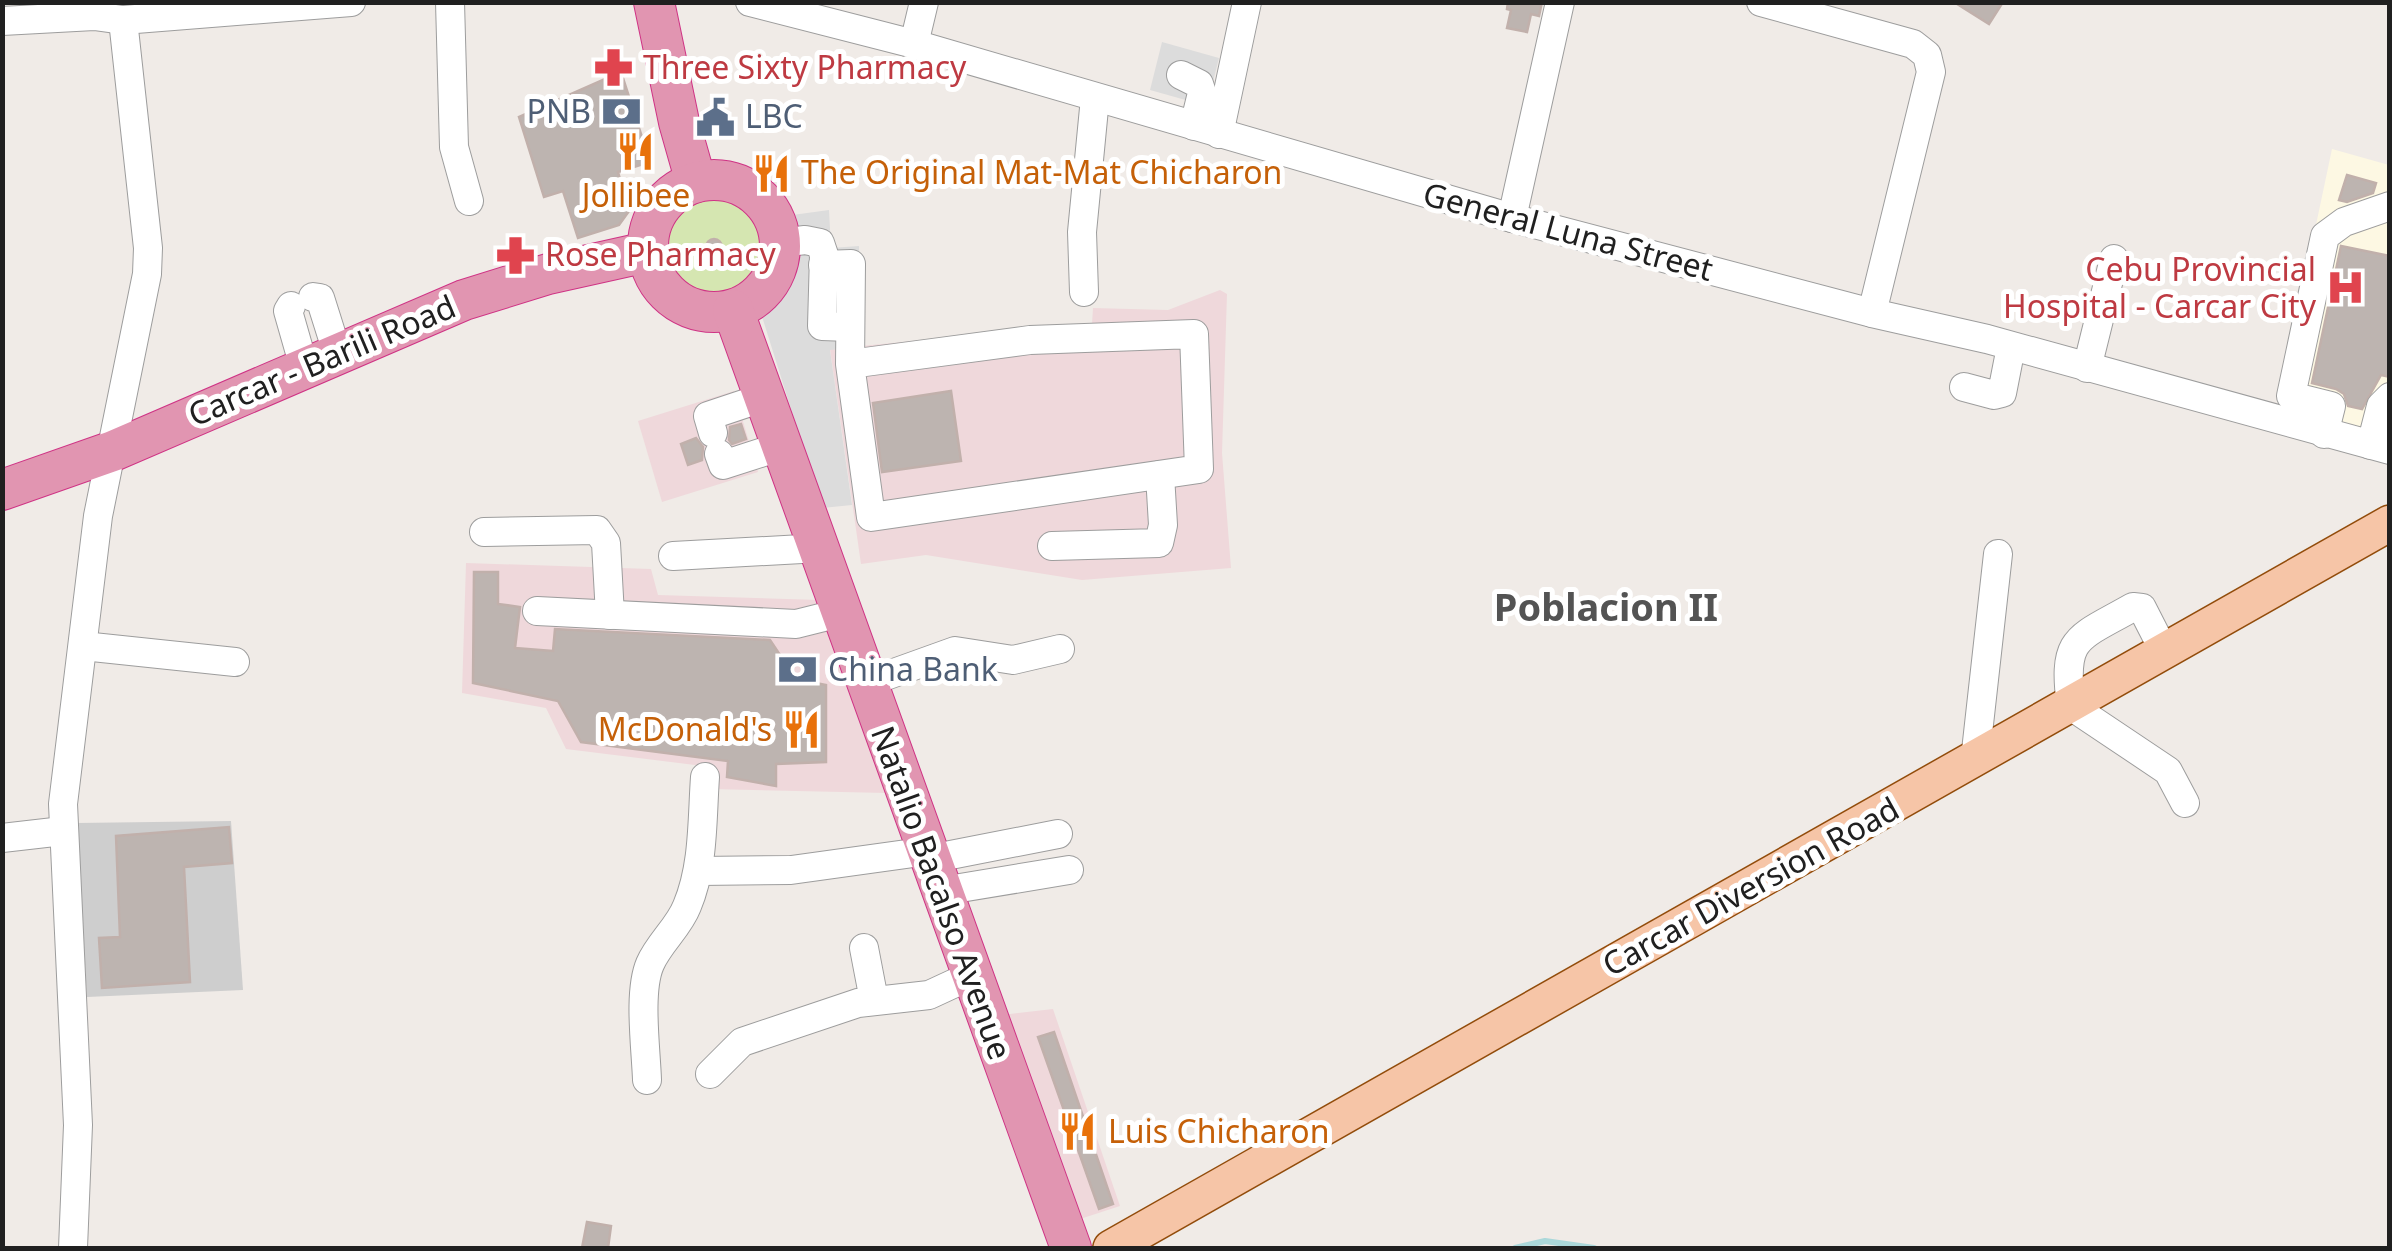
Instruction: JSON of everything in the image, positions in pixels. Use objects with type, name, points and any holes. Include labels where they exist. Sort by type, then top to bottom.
[{"type":"highway","points":[[654,2],[696,182]]},
{"type":"highway","points":[[730,181],[760,197],[771,211],[780,243],[779,261],[763,292],[733,310],[704,312],[676,302],[662,288],[647,252],[649,229],[659,208],[675,192],[696,182],[730,181]]},
{"type":"highway","name":"Carcar - Barili Road","points":[[2,490],[114,451],[464,300],[548,274],[647,252]]},
{"type":"highway","name":"Natalio Bacalso Avenue","points":[[733,310],[1071,1248]]},
{"type":"main road","name":"Carcar Diversion Road","points":[[1111,1248],[2390,523]]},
{"type":"street","points":[[2,22],[97,9],[123,20],[351,2]]},
{"type":"street","points":[[450,2],[454,147],[469,201]]},
{"type":"street","name":"General Luna Street","points":[[750,2],[914,44],[1512,218],[2011,347],[2380,448]]},
{"type":"street","points":[[914,44],[924,2]]},
{"type":"street","points":[[1207,130],[1247,2]]},
{"type":"street","points":[[1512,218],[1560,2]]},
{"type":"street","points":[[1761,2],[1791,6],[1913,44],[1927,55],[1931,72],[1872,312]]},
{"type":"street","points":[[73,1248],[78,1125],[63,804],[98,516],[147,274],[148,248],[123,20]]},
{"type":"street","points":[[1181,76],[1199,84],[1207,130]]},
{"type":"street","points":[[1084,292],[1082,232],[1095,98]]},
{"type":"street","points":[[2324,434],[2331,406],[2290,396],[2325,236],[2344,222],[2390,206]]},
{"type":"street","points":[[780,243],[820,243],[837,265],[850,328],[850,364],[871,516],[1199,469],[1194,334],[1030,340],[850,364]]},
{"type":"street","points":[[2087,368],[2114,259]]},
{"type":"street","points":[[302,301],[288,311],[321,360]]},
{"type":"street","points":[[1964,388],[1994,395],[2002,393],[2011,347]]},
{"type":"street","points":[[2380,448],[2381,406],[2390,397]]},
{"type":"street","points":[[765,398],[708,416],[723,465],[782,446]]},
{"type":"street","points":[[1052,546],[1159,543],[1163,525],[1160,475]]},
{"type":"street","points":[[484,532],[596,530],[606,543],[610,615]]},
{"type":"street","points":[[673,556],[820,548]]},
{"type":"street","points":[[1975,760],[1998,554]]},
{"type":"street","points":[[2165,653],[2142,608],[2134,607],[2082,636],[2072,648],[2066,668],[2070,706],[2168,770],[2184,802]]},
{"type":"street","points":[[537,610],[796,624],[844,612]]},
{"type":"street","points":[[84,646],[234,662]]},
{"type":"street","points":[[866,682],[955,651],[1013,660],[1060,649]]},
{"type":"street","points":[[647,1080],[645,997],[649,966],[686,910],[698,871],[705,777]]},
{"type":"street","points":[[2,838],[64,831]]},
{"type":"street","points":[[933,867],[1058,834]]},
{"type":"street","points":[[698,871],[933,867],[1069,870]]},
{"type":"street","points":[[864,948],[874,1000]]},
{"type":"street","points":[[710,1074],[742,1042],[874,1000],[928,995],[970,976]]},
{"type":"shaded area","points":[[1162,42],[1219,58],[1207,106],[1150,90]]},
{"type":"shaded area","name":"Cebu Provincial Hospital - Carcar City","points":[[2332,149],[2389,165],[2389,437],[2277,410]]},
{"type":"shaded area","points":[[829,210],[831,248],[859,246],[861,347],[830,350],[852,505],[822,508],[760,310],[786,275],[790,237],[785,216]]},
{"type":"shaded area","points":[[1220,290],[1227,294],[1222,453],[1231,568],[1082,580],[926,555],[861,564],[830,349],[1092,324],[1093,308],[1168,310]]},
{"type":"shaded area","points":[[734,391],[758,472],[662,502],[638,421]]},
{"type":"shaded area","points":[[466,563],[651,569],[658,595],[821,600],[887,793],[710,789],[711,767],[566,749],[546,708],[462,693]]},
{"type":"shaded area","points":[[231,821],[243,990],[87,997],[76,823]]},
{"type":"shaded area","points":[[1053,1009],[1120,1206],[1077,1220],[1002,1015]]},
{"type":"green space","points":[[714,187],[737,191],[756,204],[769,223],[773,246],[769,269],[756,288],[737,301],[714,305],[691,301],[672,288],[659,269],[655,246],[659,223],[672,204],[691,191]]},
{"type":"building","points":[[1508,2],[1542,2],[1539,16],[1531,14],[1527,32],[1507,28],[1511,10],[1507,9]]},
{"type":"building","points":[[1954,2],[2003,2],[1989,24]]},
{"type":"building","points":[[621,72],[650,162],[618,172],[629,211],[619,225],[578,238],[563,191],[544,197],[519,117]]},
{"type":"building","points":[[2347,175],[2376,183],[2373,193],[2347,202],[2339,200]]},
{"type":"building","points":[[714,239],[722,247],[714,255],[706,247]]},
{"type":"building","points":[[2341,246],[2390,256],[2390,377],[2381,375],[2362,409],[2348,406],[2344,394],[2336,389],[2312,383]]},
{"type":"building","points":[[951,391],[961,461],[882,472],[873,403]]},
{"type":"building","points":[[741,424],[746,439],[732,444],[730,427]]},
{"type":"building","points":[[696,438],[703,447],[702,460],[688,465],[681,444]]},
{"type":"building","points":[[474,572],[498,572],[498,604],[520,607],[515,648],[553,651],[555,629],[770,640],[796,679],[826,685],[826,762],[776,764],[776,786],[727,777],[728,761],[581,742],[558,701],[473,683]]},
{"type":"building","points":[[229,827],[232,863],[184,867],[190,982],[102,988],[99,938],[120,937],[116,836]]},
{"type":"building","points":[[1054,1032],[1113,1204],[1099,1209],[1038,1037]]},
{"type":"building","points":[[587,1222],[611,1226],[608,1248],[582,1248]]},
{"type":"waterway","points":[[1515,1248],[1545,1241],[1594,1248]]},
{"type":"place","name":"Three Sixty Pharmacy","points":[[613,68]]},
{"type":"place","name":"PNB","points":[[621,112]]},
{"type":"place","name":"LBC","points":[[715,117]]},
{"type":"place","name":"Jollibee","points":[[636,151]]},
{"type":"place","name":"The Original Mat-Mat Chicharon","points":[[771,173]]},
{"type":"place","name":"Rose Pharmacy","points":[[515,255]]},
{"type":"place","name":"Cebu Provincial Hospital - Carcar City","points":[[2346,288]]},
{"type":"place","name":"China Bank","points":[[798,670]]},
{"type":"place","name":"McDonald's","points":[[802,730]]},
{"type":"place","name":"Luis Chicharon","points":[[1078,1132]]},
{"type":"district","name":"Poblacion II","points":[[1606,608]]}]
